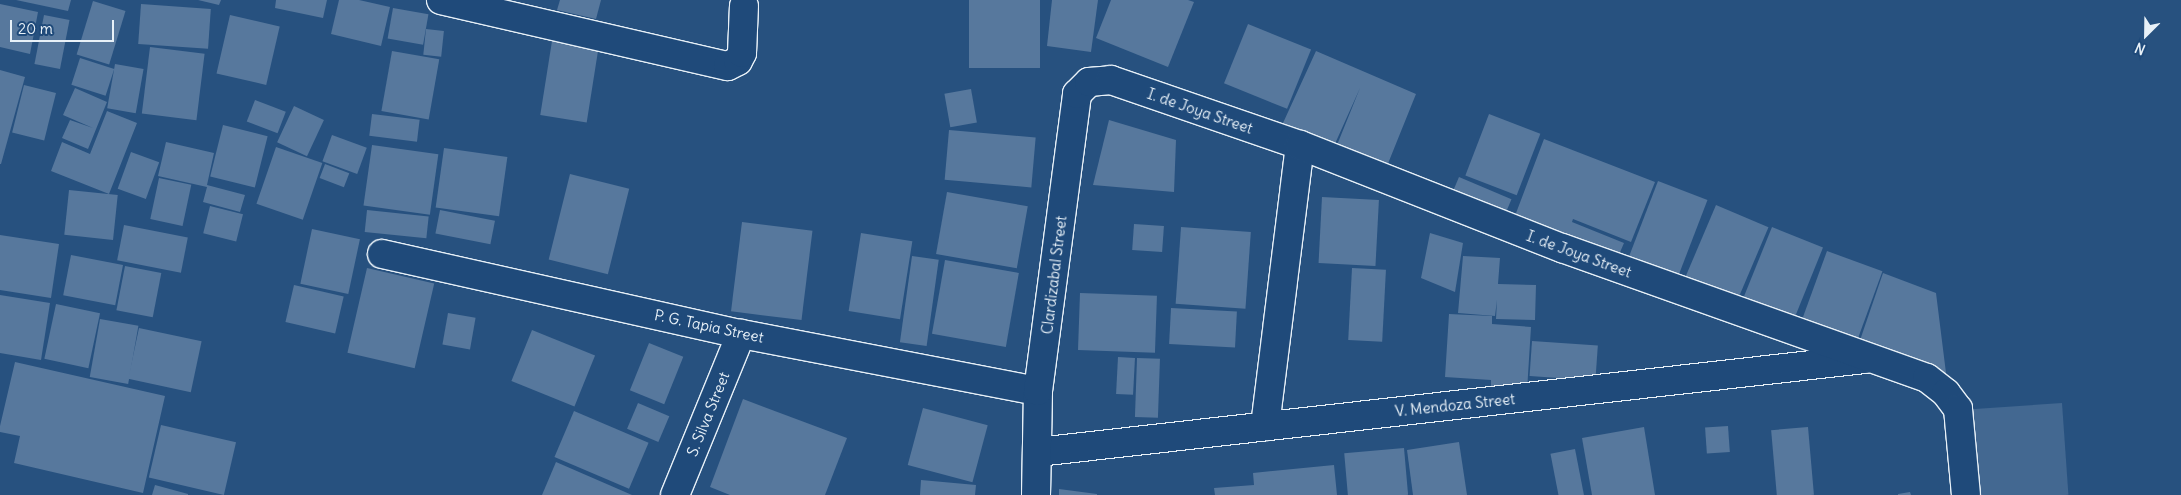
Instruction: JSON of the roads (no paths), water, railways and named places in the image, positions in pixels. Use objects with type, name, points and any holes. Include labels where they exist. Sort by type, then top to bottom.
[{"type":"street","points":[[441,0],[504,7],[548,26],[728,66],[738,61],[742,52],[744,6]]},
{"type":"street","name":"I. de Joya Street","points":[[1111,80],[1300,145],[1562,248],[1927,378],[1946,393],[1958,409],[1966,495]]},
{"type":"street","name":"Clardizabal Street","points":[[1036,495],[1038,391],[1077,94],[1089,82],[1111,80]]},
{"type":"street","points":[[1265,426],[1300,145]]},
{"type":"street","name":"P. G. Tapia Street","points":[[382,254],[741,334],[1038,391]]},
{"type":"street","name":"S. Silva Street","points":[[675,495],[741,334]]},
{"type":"street","name":"V. Mendoza Street","points":[[1038,452],[1871,359]]}]
